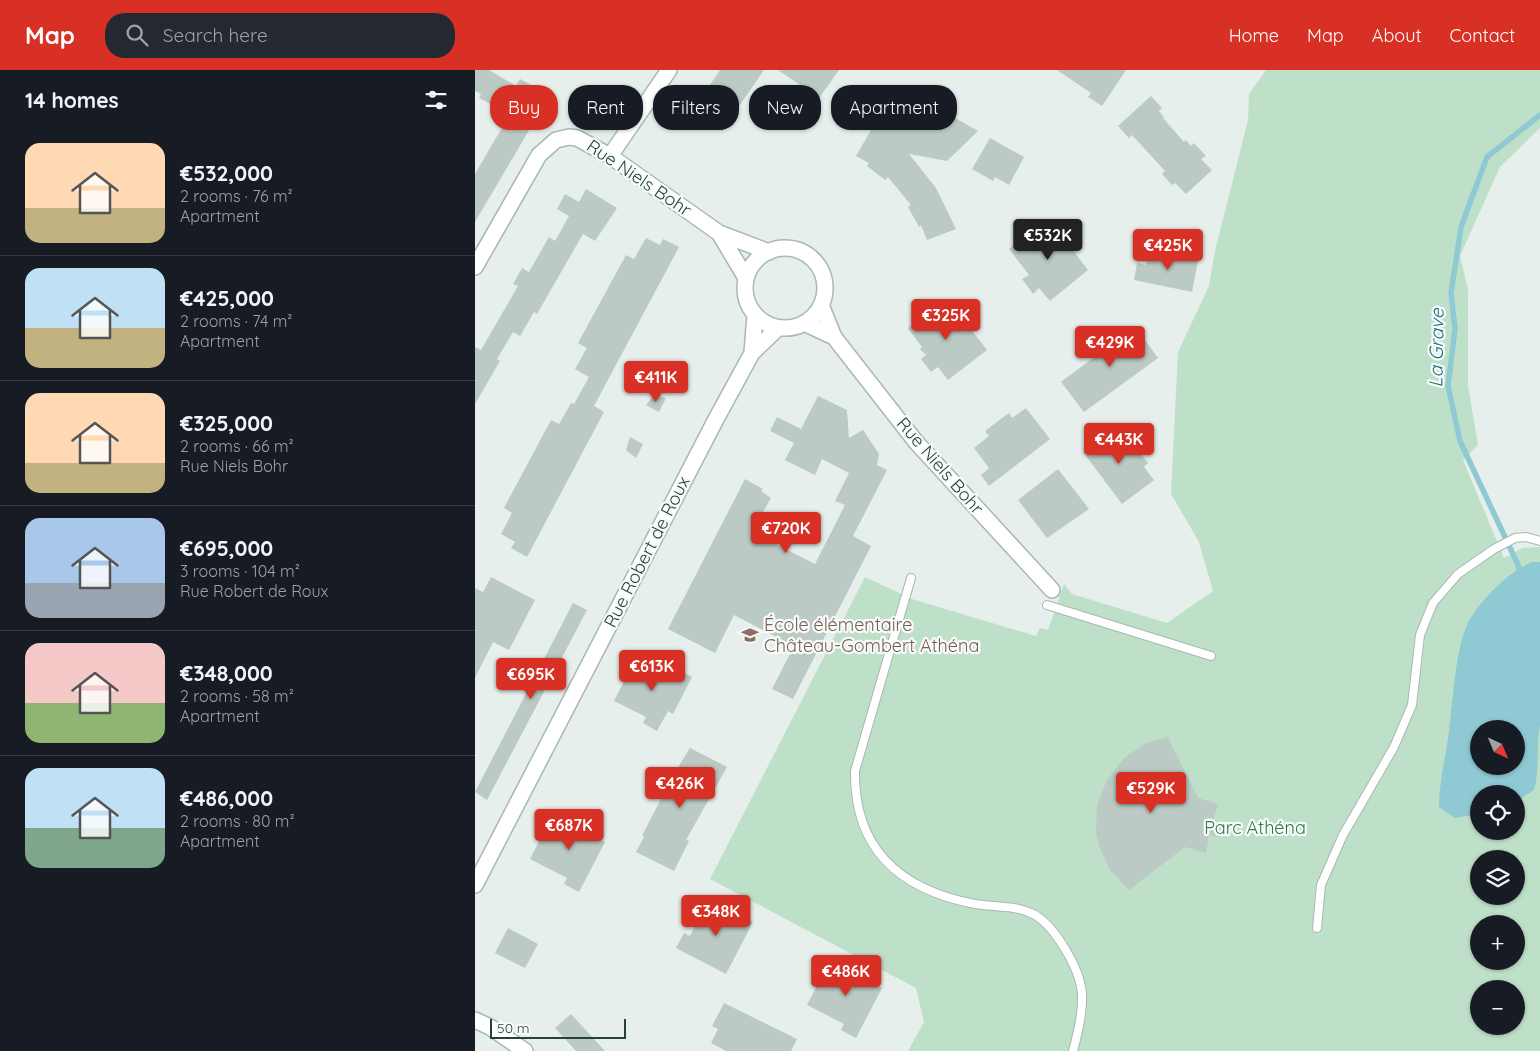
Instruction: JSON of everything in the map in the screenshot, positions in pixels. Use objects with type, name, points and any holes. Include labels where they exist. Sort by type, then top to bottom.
[{"type":"street","points":[[611,156],[669,70]]},
{"type":"street","name":"Rue Niels Bohr","points":[[475,268],[539,155],[556,140],[577,138],[611,156],[719,233],[769,252]]},
{"type":"street","name":"Rue Niels Bohr","points":[[719,233],[746,278]]},
{"type":"street","points":[[790,248],[800,251],[817,264],[824,284],[821,305],[814,315],[804,323],[791,328],[778,328],[766,323],[755,315],[748,304],[745,291],[746,278],[751,267],[769,252],[790,248]]},
{"type":"street","name":"Rue Niels Bohr","points":[[821,305],[834,337],[916,442],[1052,590]]},
{"type":"street","name":"Rue Robert de Roux","points":[[752,353],[755,315]]},
{"type":"street","name":"Rue Niels Bohr","points":[[804,323],[834,337]]},
{"type":"street","name":"Rue Robert de Roux","points":[[475,885],[655,535],[752,353],[778,328]]},
{"type":"street","points":[[475,1020],[490,1026],[525,1051]]},
{"type":"lane","points":[[1317,928],[1321,885],[1343,835],[1394,747],[1412,705],[1420,635],[1433,602],[1458,574],[1494,549],[1515,538],[1527,537],[1540,541]]},
{"type":"lane","points":[[911,578],[855,771],[855,792],[858,810],[881,856],[895,871],[921,889],[975,904],[1015,908],[1032,913],[1046,924],[1068,954],[1082,993],[1081,1017],[1073,1051]]},
{"type":"lane","points":[[1047,605],[1211,656]]},
{"type":"green space","name":"Parc Athéna","points":[[1266,70],[1540,70],[1540,128],[1500,167],[1460,256],[1468,289],[1468,386],[1478,445],[1463,460],[1504,558],[1523,548],[1540,547],[1540,1051],[908,1051],[924,1022],[916,988],[710,879],[865,577],[912,599],[1036,636],[1040,628],[1048,630],[1064,584],[1072,594],[1167,623],[1213,591],[1199,542],[1171,494],[1178,352],[1209,286],[1215,251],[1248,120],[1249,94]]},
{"type":"water","points":[[1532,562],[1540,562],[1540,725],[1537,774],[1534,790],[1525,796],[1525,785],[1470,785],[1470,816],[1455,818],[1439,807],[1439,797],[1457,662],[1463,636],[1472,616],[1486,597],[1514,572]]},
{"type":"building","points":[[475,70],[489,70],[514,85],[490,85],[490,104],[479,98],[481,94],[475,91]]},
{"type":"building","points":[[720,70],[764,70],[754,85],[749,85],[749,92],[739,106],[739,85],[710,85]]},
{"type":"building","points":[[778,70],[839,70],[821,95],[821,85],[800,85]]},
{"type":"building","points":[[1057,70],[1126,70],[1102,106],[1088,97],[1091,93]]},
{"type":"building","points":[[520,79],[531,85],[517,85]]},
{"type":"building","points":[[1151,96],[1162,108],[1159,111],[1163,118],[1184,142],[1186,140],[1191,146],[1194,143],[1206,156],[1201,159],[1212,170],[1186,194],[1175,183],[1172,185],[1162,174],[1165,171],[1132,135],[1129,138],[1118,126]]},
{"type":"building","points":[[957,119],[978,131],[947,161],[909,154],[936,188],[956,229],[927,240],[921,225],[919,227],[908,207],[911,205],[888,177],[885,180],[867,166],[869,163],[856,156],[871,130],[957,130]]},
{"type":"building","points":[[501,130],[529,130],[475,222],[475,174]]},
{"type":"building","points":[[990,138],[1024,157],[1009,185],[995,177],[993,181],[972,169]]},
{"type":"building","points":[[586,189],[617,208],[595,241],[583,234],[537,314],[534,312],[520,336],[513,332],[497,359],[500,361],[475,404],[475,347],[481,350],[518,286],[513,284],[522,268],[529,272],[549,237],[555,241],[569,216],[557,209],[565,194],[579,202]]},
{"type":"building","points":[[1044,222],[1053,232],[1057,229],[1088,270],[1050,301],[1039,288],[1033,294],[1022,279],[1029,275],[1009,249]]},
{"type":"building","points":[[646,238],[660,245],[663,239],[679,247],[594,406],[604,412],[527,557],[511,548],[515,542],[501,534],[512,513],[504,508],[551,420],[559,424],[571,403],[574,404],[589,377],[575,369],[587,348],[578,343],[626,255],[634,259]]},
{"type":"building","points":[[1149,250],[1198,260],[1192,292],[1134,280],[1137,263],[1146,265]]},
{"type":"building","points":[[943,301],[951,311],[955,309],[987,350],[948,380],[938,367],[931,372],[921,359],[926,355],[920,349],[922,347],[908,328]]},
{"type":"building","points":[[1135,326],[1158,358],[1084,412],[1061,382],[1097,355],[1093,351],[1117,332],[1121,337]]},
{"type":"building","points":[[654,395],[666,398],[659,412],[646,405]]},
{"type":"building","points":[[818,396],[847,410],[849,438],[863,430],[879,454],[877,465],[887,470],[853,536],[871,546],[793,699],[772,689],[794,646],[734,615],[715,653],[668,629],[745,479],[763,489],[761,491],[771,498],[752,532],[815,564],[845,505],[835,501],[849,473],[822,459],[815,475],[785,460],[794,443],[770,431],[777,417],[801,429]]},
{"type":"building","points":[[1026,408],[1050,439],[989,486],[981,475],[989,468],[974,448],[989,436],[985,431],[1009,413],[1012,418]]},
{"type":"building","points":[[1114,428],[1126,443],[1130,440],[1148,463],[1144,467],[1154,480],[1122,504],[1083,452]]},
{"type":"building","points":[[630,437],[643,444],[636,458],[626,450]]},
{"type":"building","points":[[1058,469],[1089,509],[1047,538],[1018,500]]},
{"type":"building","points":[[491,577],[535,600],[509,650],[493,642],[475,678],[475,588],[483,592]]},
{"type":"building","points":[[573,603],[587,610],[487,800],[475,792]]},
{"type":"building","points":[[637,656],[674,675],[677,669],[692,677],[673,714],[668,711],[657,731],[643,723],[646,717],[614,701]]},
{"type":"building","points":[[1168,737],[1198,798],[1218,804],[1213,821],[1224,824],[1220,838],[1209,835],[1206,853],[1185,847],[1129,890],[1110,870],[1099,846],[1096,832],[1097,805],[1107,780],[1124,758],[1146,743]]},
{"type":"building","points":[[690,748],[727,767],[686,840],[689,841],[674,871],[636,852],[644,837],[642,836],[672,777]]},
{"type":"building","points":[[553,814],[585,831],[588,825],[603,833],[600,839],[605,842],[579,892],[564,884],[567,878],[530,859]]},
{"type":"building","points":[[709,899],[753,922],[726,974],[676,948],[684,933],[690,936]]},
{"type":"building","points":[[508,928],[538,944],[525,968],[495,953]]},
{"type":"building","points":[[830,961],[862,977],[865,971],[880,979],[877,985],[882,988],[856,1038],[841,1030],[844,1024],[807,1005]]},
{"type":"building","points":[[724,1003],[797,1039],[791,1051],[726,1051],[711,1043],[718,1029],[712,1026]]},
{"type":"building","points":[[571,1014],[605,1051],[576,1051],[555,1028]]},
{"type":"waterway","name":"La Grave","points":[[1519,573],[1519,567],[1460,441],[1448,386],[1455,329],[1451,293],[1461,227],[1487,157],[1540,115]]},
{"type":"place","name":"École élémentaire Château-Gombert Athéna","points":[[750,635]]}]
